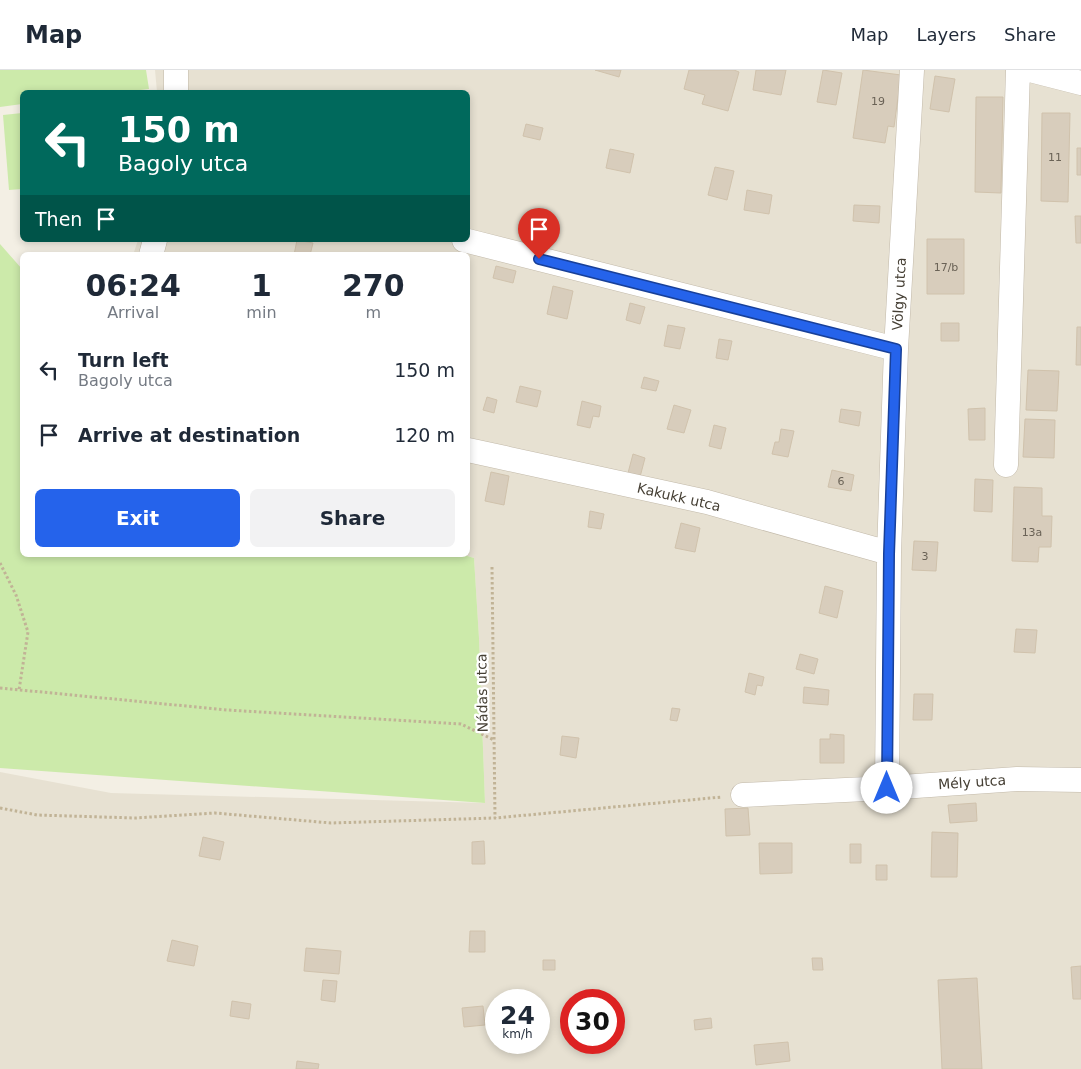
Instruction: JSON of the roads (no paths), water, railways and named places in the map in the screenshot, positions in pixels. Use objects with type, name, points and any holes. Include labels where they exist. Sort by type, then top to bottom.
[{"type":"street","points":[[176,70],[176,90]]},
{"type":"street","name":"Völgy utca","points":[[887,788],[889,554],[896,349],[912,70]]},
{"type":"street","points":[[1006,465],[1018,70]]},
{"type":"street","points":[[1030,70],[1081,83]]},
{"type":"street","points":[[470,242],[896,349]]},
{"type":"street","name":"Kakukk utca","points":[[470,450],[707,502],[889,554]]},
{"type":"street","name":"Mély utca","points":[[743,795],[1017,779],[1081,780]]}]
